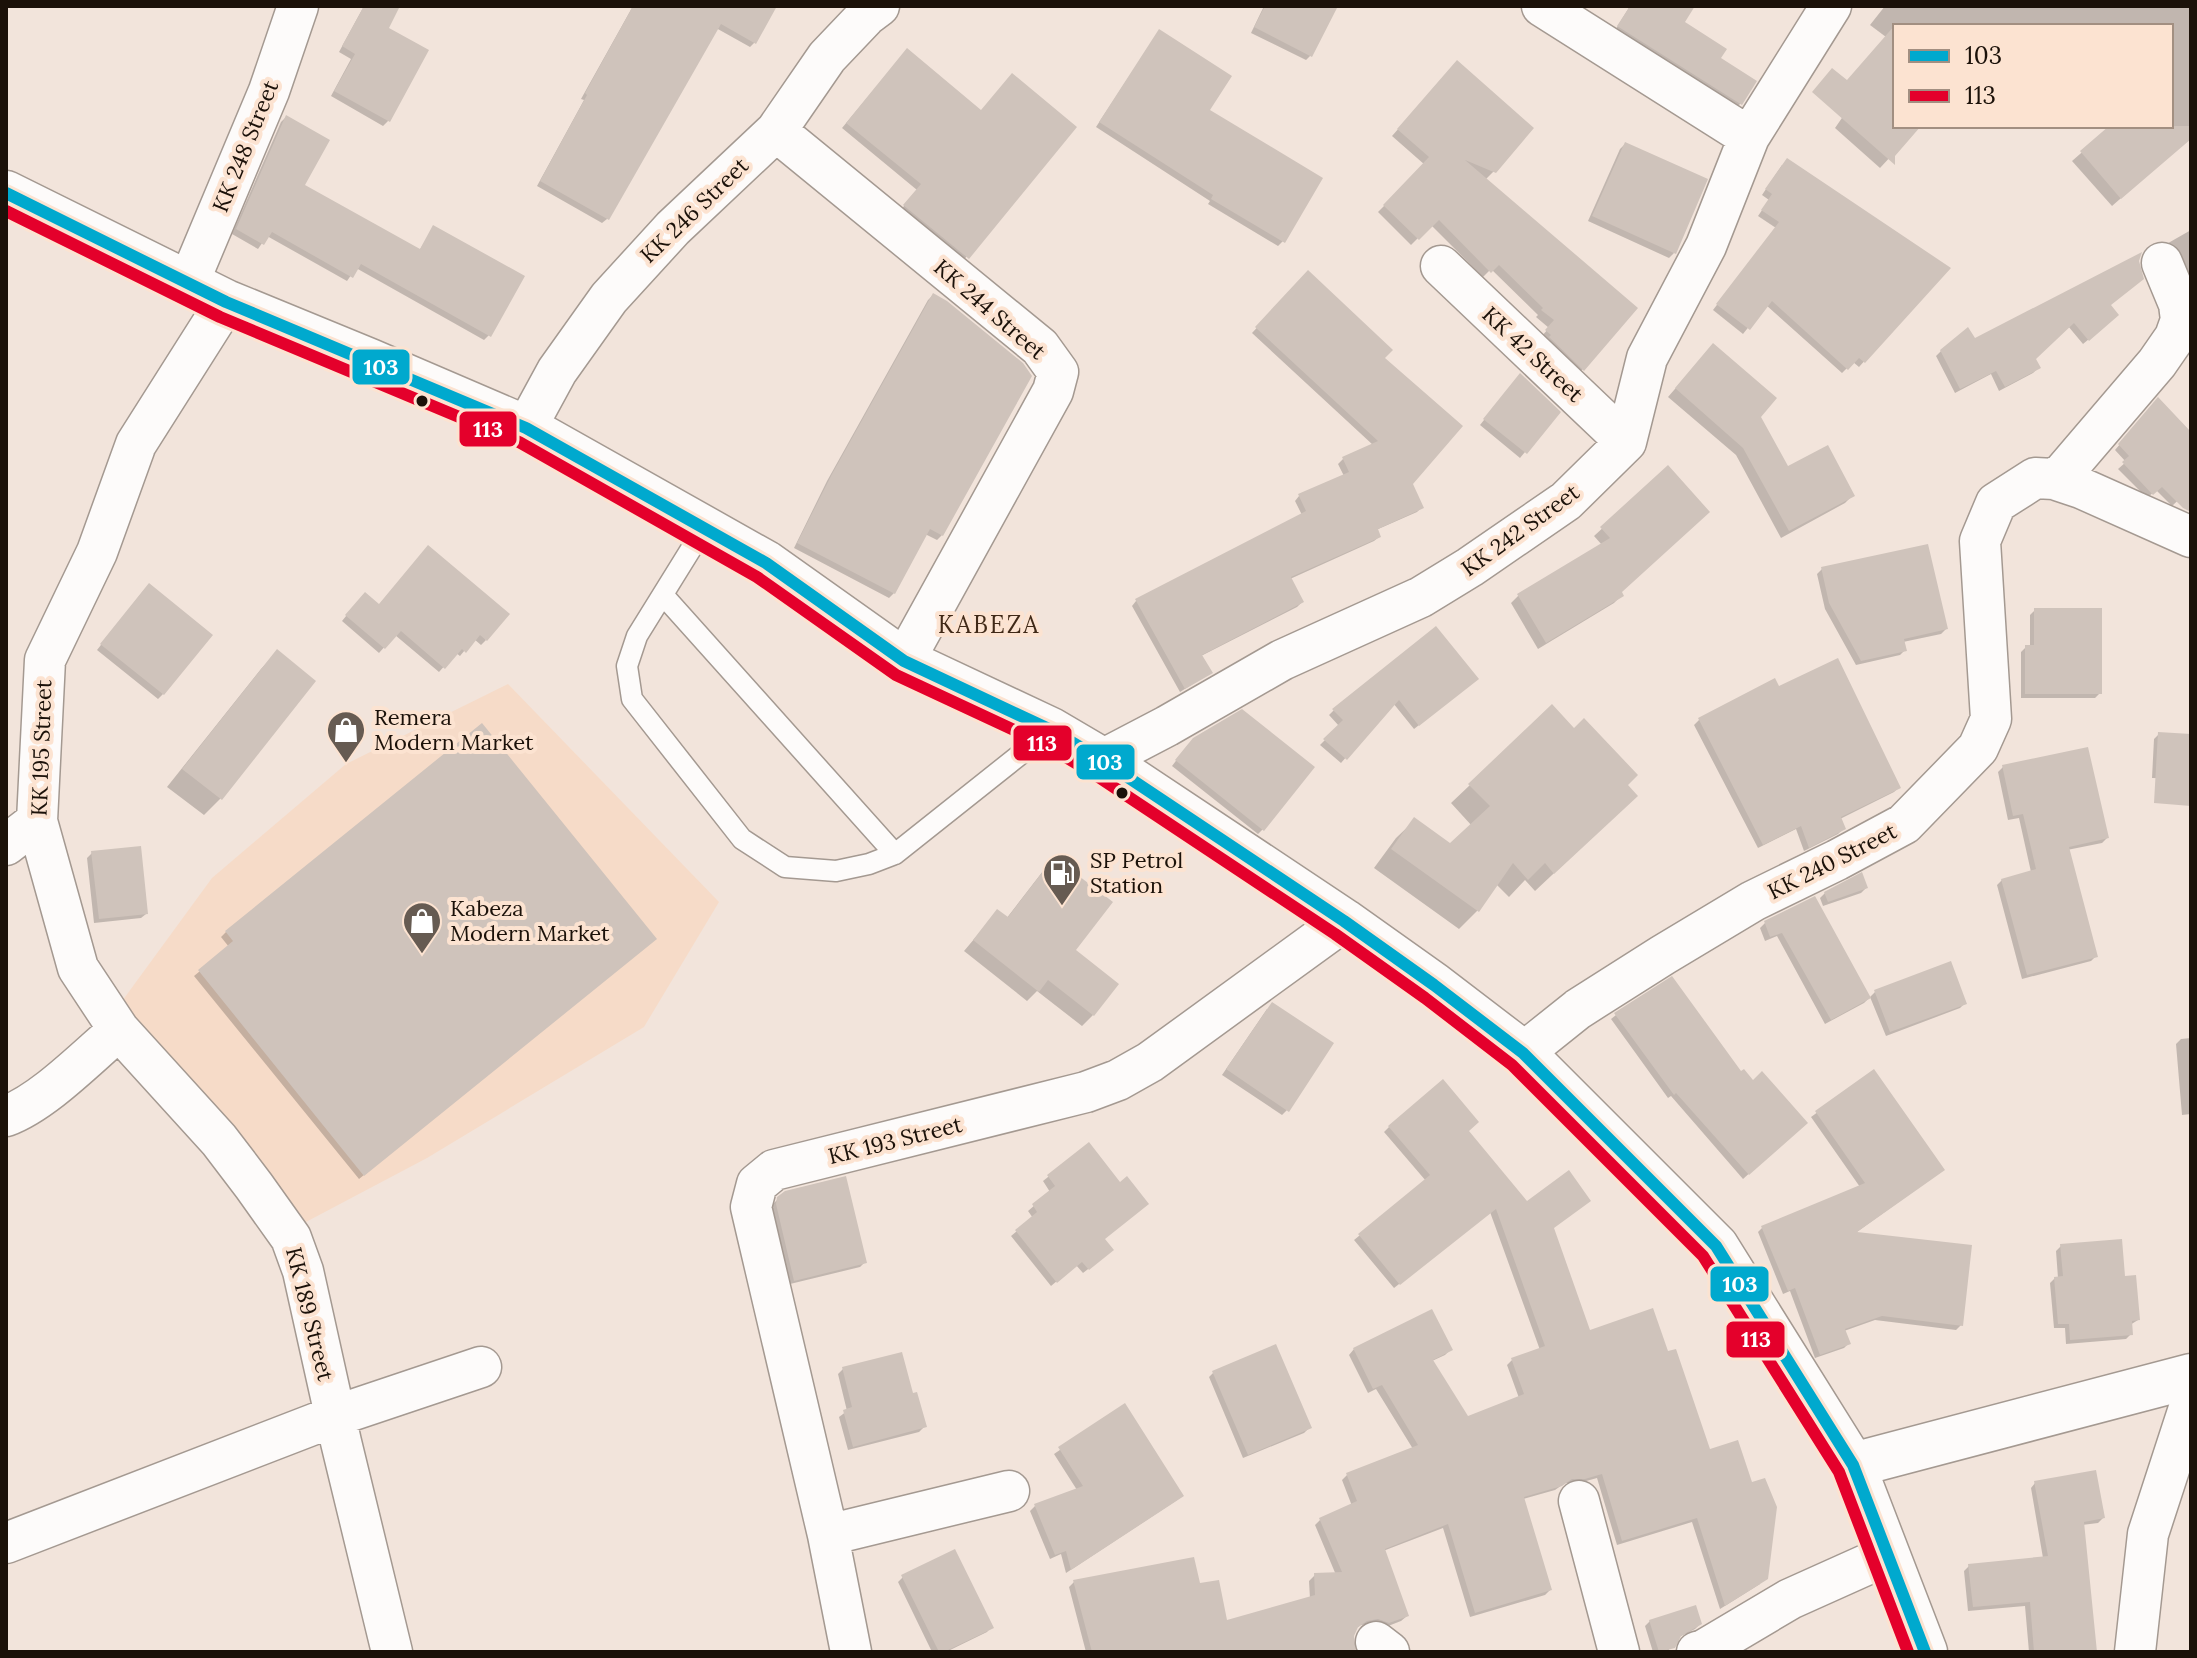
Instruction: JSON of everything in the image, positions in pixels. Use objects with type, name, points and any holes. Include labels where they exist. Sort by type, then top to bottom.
[{"type":"main road","points":[[6,193],[207,293],[526,428],[766,563],[904,661],[1051,730],[1102,760],[1344,921],[1434,985],[1523,1053],[1716,1246],[1853,1465],[1925,1652]]},
{"type":"main road","points":[[1853,1465],[2191,1376]]},
{"type":"street","name":"KK 248 Street","points":[[207,293],[298,6]]},
{"type":"street","name":"KK 246 Street","points":[[526,428],[557,371],[609,298],[673,228],[776,131],[827,57],[879,6]]},
{"type":"street","points":[[1542,6],[1749,137]]},
{"type":"street","points":[[1626,442],[1647,358],[1706,246],[1749,137],[1831,6]]},
{"type":"street","name":"KK 244 Street","points":[[776,131],[1040,347],[1058,372],[1053,391],[904,661]]},
{"type":"street","points":[[2054,479],[2063,473],[2157,363],[2175,337],[2181,320],[2179,304],[2162,263]]},
{"type":"street","name":"KK 42 Street","points":[[1441,266],[1626,442]]},
{"type":"street","name":"KK 195 Street","points":[[119,1030],[78,968],[37,821],[45,660],[97,552],[136,444],[207,293]]},
{"type":"street","name":"KK 242 Street","points":[[1102,760],[1282,660],[1421,597],[1566,501],[1626,442]]},
{"type":"street","name":"KK 240 Street","points":[[1523,1053],[1578,1009],[1663,955],[1753,901],[1904,824],[1978,748],[1991,719],[1980,541],[1996,503],[2035,478],[2054,479]]},
{"type":"street","points":[[2054,479],[2191,537]]},
{"type":"street","points":[[6,845],[37,821]]},
{"type":"street","name":"KK 193 Street","points":[[851,1652],[828,1535],[751,1207],[757,1184],[774,1170],[1086,1092],[1118,1080],[1150,1062],[1344,921]]},
{"type":"street","points":[[6,1116],[39,1098],[119,1030]]},
{"type":"street","name":"KK 189 Street","points":[[119,1030],[219,1140],[291,1238],[303,1271],[392,1652]]},
{"type":"street","points":[[6,1543],[335,1416],[481,1367]]},
{"type":"street","points":[[2135,1652],[2148,1534],[2191,1402]]},
{"type":"street","points":[[828,1535],[1009,1491]]},
{"type":"street","points":[[1579,1501],[1619,1652]]},
{"type":"street","points":[[1697,1652],[1790,1599],[1888,1555]]},
{"type":"lane","points":[[704,528],[637,636],[627,666],[632,699],[742,839],[785,867],[836,871],[869,864],[895,854],[1051,730]]},
{"type":"lane","points":[[663,595],[895,854]]},
{"type":"shaded area","name":"Kabeza Modern Market","points":[[508,684],[719,902],[644,1027],[427,1158],[304,1223],[117,1008],[212,878],[346,764]]},
{"type":"building","points":[[364,6],[400,6],[389,28],[429,50],[390,122],[334,91],[355,54],[342,46]]},
{"type":"building","points":[[633,6],[777,6],[756,44],[721,24],[609,220],[540,181]]},
{"type":"building","points":[[1265,6],[1338,6],[1312,57],[1254,27]]},
{"type":"building","points":[[1630,6],[1695,6],[1685,22],[1727,49],[1721,58],[1757,81],[1742,105],[1617,26]]},
{"type":"building","points":[[1893,27],[1893,128],[1919,128],[1895,156],[1895,165],[1812,92],[1832,68],[1847,80]]},
{"type":"building","points":[[1159,29],[1232,76],[1210,110],[1323,178],[1285,243],[1211,199],[1213,195],[1099,122]]},
{"type":"building","points":[[907,48],[981,110],[1012,73],[1077,127],[969,259],[903,205],[921,184],[846,123]]},
{"type":"building","points":[[1457,60],[1534,128],[1496,173],[1465,160],[1638,308],[1584,371],[1549,337],[1551,335],[1545,330],[1554,320],[1499,265],[1491,273],[1439,220],[1419,240],[1383,205],[1429,157],[1397,129]]},
{"type":"building","points":[[286,115],[330,140],[305,185],[420,249],[433,225],[525,276],[491,337],[361,264],[353,278],[272,232],[264,245],[236,229]]},
{"type":"building","points":[[2191,126],[2191,139],[2121,199],[2080,151],[2107,128]]},
{"type":"building","points":[[1625,142],[1708,179],[1676,254],[1592,216]]},
{"type":"building","points":[[1787,158],[1951,268],[1865,363],[1859,358],[1848,370],[1772,301],[1750,330],[1716,304],[1779,222],[1761,210],[1772,194],[1765,189]]},
{"type":"building","points":[[2142,252],[2139,261],[2144,279],[2111,305],[2119,315],[2089,341],[2074,323],[2036,359],[2041,368],[2005,387],[1996,371],[1960,389],[1940,350],[1968,327],[1975,338]]},
{"type":"building","points":[[1308,270],[1393,350],[1385,358],[1463,426],[1413,484],[1424,508],[1378,529],[1381,537],[1291,577],[1304,602],[1202,655],[1213,673],[1185,689],[1135,599],[1306,511],[1298,494],[1349,472],[1342,457],[1378,441],[1255,327]]},
{"type":"building","points":[[933,293],[1023,363],[1032,376],[943,536],[930,529],[895,594],[797,543]]},
{"type":"building","points":[[1713,343],[1777,398],[1761,417],[1788,466],[1828,445],[1855,496],[1789,531],[1743,448],[1675,388]]},
{"type":"building","points":[[1520,373],[1561,412],[1527,454],[1483,419]]},
{"type":"building","points":[[2158,397],[2191,432],[2191,512],[2162,487],[2153,495],[2122,462],[2129,456],[2118,444]]},
{"type":"building","points":[[1668,465],[1710,512],[1622,592],[1624,596],[1546,643],[1517,594],[1610,538],[1600,527]]},
{"type":"building","points":[[1928,544],[1948,629],[1904,639],[1907,651],[1861,661],[1829,603],[1821,567]]},
{"type":"building","points":[[428,545],[510,614],[487,641],[480,635],[466,653],[462,649],[445,669],[401,631],[385,649],[345,615],[365,592],[379,604]]},
{"type":"building","points":[[149,583],[213,635],[164,695],[100,644]]},
{"type":"building","points":[[2034,608],[2102,608],[2102,694],[2025,694],[2025,645],[2034,645]]},
{"type":"building","points":[[1436,626],[1479,679],[1419,726],[1399,700],[1347,760],[1323,739],[1343,720],[1332,709]]},
{"type":"building","points":[[277,649],[316,681],[222,800],[182,769]]},
{"type":"building","points":[[1838,658],[1901,788],[1841,817],[1846,829],[1809,848],[1801,826],[1763,845],[1698,718],[1775,678],[1779,686]]},
{"type":"building","points":[[1552,704],[1574,728],[1584,718],[1638,775],[1628,785],[1638,796],[1554,874],[1545,863],[1528,880],[1513,863],[1479,912],[1391,849],[1414,817],[1450,843],[1490,806],[1468,784]]},
{"type":"building","points":[[1242,709],[1315,767],[1264,831],[1175,760],[1193,738]]},
{"type":"building","points":[[482,723],[657,939],[364,1176],[198,970],[233,941],[225,931]]},
{"type":"building","points":[[2158,732],[2191,734],[2191,806],[2154,803]]},
{"type":"building","points":[[2088,747],[2109,838],[2069,847],[2098,957],[2027,975],[2001,879],[2036,869],[2023,814],[2013,816],[2002,765]]},
{"type":"building","points":[[141,846],[148,914],[99,919],[91,851]]},
{"type":"building","points":[[1054,857],[1113,902],[1076,950],[1119,984],[1094,1016],[1048,980],[1039,992],[973,940],[997,909],[1008,917]]},
{"type":"building","points":[[1862,872],[1868,888],[1828,902],[1824,892]]},
{"type":"building","points":[[1815,896],[1871,998],[1831,1020],[1782,933],[1770,937],[1764,921]]},
{"type":"building","points":[[1951,961],[1967,1004],[1890,1032],[1874,990]]},
{"type":"building","points":[[1672,976],[1741,1071],[1744,1069],[1753,1080],[1762,1071],[1808,1123],[1749,1175],[1676,1093],[1674,1095],[1614,1013]]},
{"type":"building","points":[[1272,1002],[1334,1043],[1289,1112],[1226,1069]]},
{"type":"building","points":[[1874,1069],[1945,1170],[1857,1232],[1972,1245],[1963,1326],[1882,1316],[1845,1329],[1851,1344],[1820,1355],[1795,1288],[1788,1291],[1761,1226],[1865,1183],[1815,1111]]},
{"type":"building","points":[[1443,1079],[1479,1122],[1469,1131],[1527,1201],[1569,1170],[1591,1201],[1554,1228],[1590,1330],[1653,1308],[1668,1351],[1676,1349],[1710,1449],[1738,1440],[1752,1482],[1765,1478],[1777,1507],[1768,1579],[1725,1606],[1697,1518],[1622,1541],[1602,1474],[1572,1479],[1562,1486],[1524,1497],[1552,1590],[1475,1613],[1448,1524],[1385,1549],[1409,1616],[1389,1623],[1378,1619],[1367,1621],[1358,1627],[1354,1636],[1356,1652],[1092,1652],[1073,1580],[1194,1557],[1200,1583],[1219,1580],[1227,1620],[1315,1595],[1314,1573],[1342,1572],[1319,1518],[1357,1501],[1346,1473],[1418,1445],[1382,1385],[1373,1389],[1353,1348],[1432,1309],[1453,1350],[1433,1360],[1468,1416],[1524,1394],[1511,1358],[1545,1346],[1496,1209],[1400,1285],[1358,1234],[1430,1175],[1388,1126]]},
{"type":"building","points":[[1089,1142],[1120,1182],[1127,1176],[1149,1204],[1105,1239],[1114,1250],[1089,1270],[1082,1262],[1057,1283],[1015,1230],[1037,1212],[1032,1204],[1055,1186],[1047,1175]]},
{"type":"building","points":[[846,1176],[867,1263],[794,1281],[777,1197],[785,1191]]},
{"type":"building","points":[[2122,1239],[2125,1276],[2136,1275],[2140,1320],[2132,1321],[2133,1335],[2070,1340],[2069,1324],[2058,1324],[2054,1277],[2063,1276],[2060,1244]]},
{"type":"building","points":[[1276,1344],[1312,1428],[1248,1455],[1212,1371]]},
{"type":"building","points":[[902,1352],[913,1393],[917,1392],[927,1427],[853,1447],[843,1410],[852,1407],[842,1367]]},
{"type":"building","points":[[1125,1403],[1184,1496],[1071,1570],[1066,1551],[1055,1555],[1034,1504],[1083,1486],[1058,1447]]},
{"type":"building","points":[[2096,1470],[2105,1518],[2084,1522],[2097,1652],[2034,1652],[2030,1602],[1973,1607],[1968,1564],[2048,1556],[2034,1481]]},
{"type":"building","points":[[955,1549],[994,1628],[939,1652],[901,1575]]},
{"type":"building","points":[[1696,1605],[1702,1624],[1681,1636],[1675,1648],[1659,1652],[1649,1620]]},
{"type":"transit line","name":"103","points":[[6,193],[226,302],[526,428],[766,563],[904,661],[1051,730],[1102,760],[1344,921],[1434,985],[1523,1053],[1716,1246],[1853,1465],[1925,1652]]},
{"type":"transit line","name":"113","points":[[6,211],[220,317],[519,442],[757,577],[896,675],[1044,744],[1094,774],[1335,934],[1425,998],[1512,1065],[1703,1256],[1839,1472],[1908,1652]]},
{"type":"place","name":"Remera Modern Market","points":[[346,764]]},
{"type":"place","name":"SP Petrol Station","points":[[1062,907]]},
{"type":"place","name":"Kabeza Modern Market","points":[[422,955]]},
{"type":"district","name":"KABEZA","points":[[989,625]]}]
